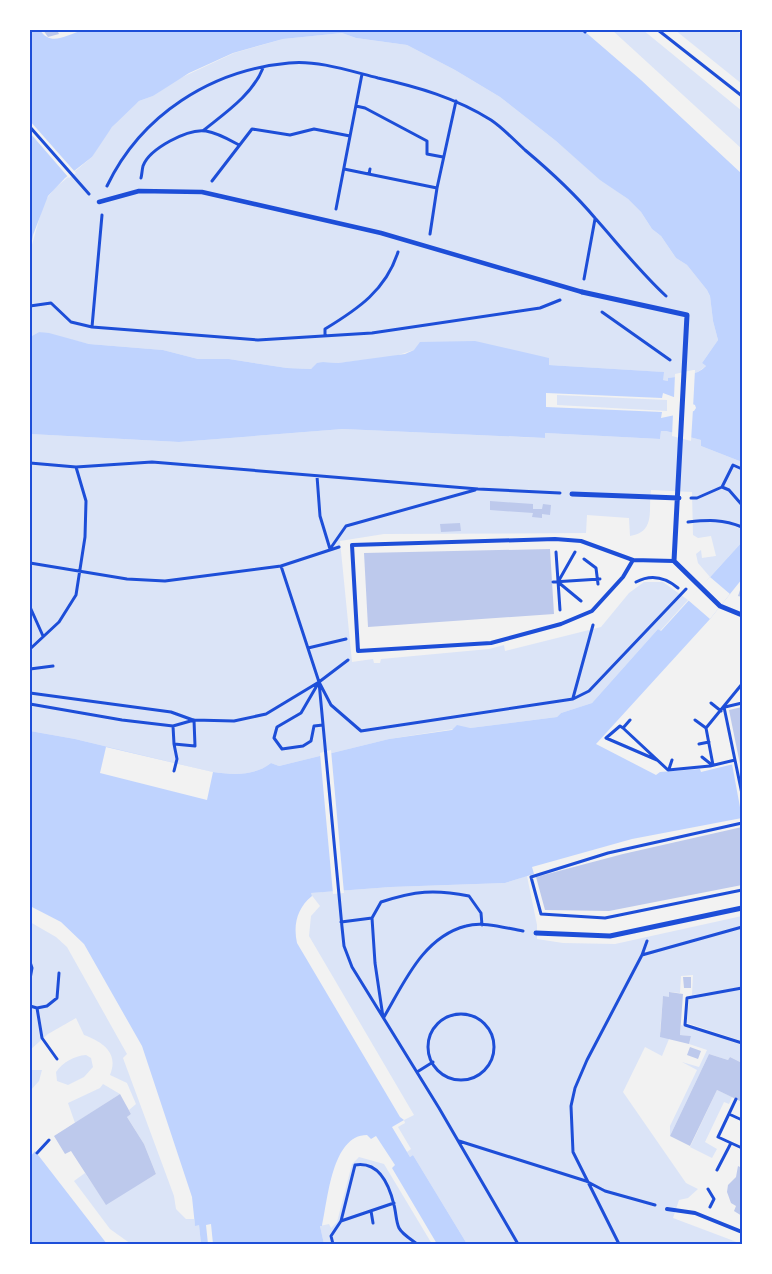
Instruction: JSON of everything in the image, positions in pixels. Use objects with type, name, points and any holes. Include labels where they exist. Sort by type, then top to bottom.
[{"type":"street","points":[[99,202],[140,191],[202,192],[402,239],[582,292],[687,315],[678,522],[674,562],[720,606],[742,615]]},
{"type":"street","points":[[572,494],[679,498]]},
{"type":"street","points":[[536,933],[610,936],[742,908]]},
{"type":"lane","points":[[633,560],[623,577],[592,611],[561,624],[491,643],[358,651],[352,545],[555,539],[581,540],[633,560],[674,562]]},
{"type":"lane","points":[[667,1209],[706,1216],[742,1232]]},
{"type":"path","points":[[658,30],[742,96]]},
{"type":"path","points":[[92,327],[102,220],[99,202],[113,174],[128,152],[162,113],[207,85],[290,62],[323,65],[418,86],[456,101],[492,121],[560,181],[595,218],[639,271],[687,315]]},
{"type":"path","points":[[204,130],[247,93],[259,78],[263,68]]},
{"type":"path","points":[[333,222],[362,74]]},
{"type":"path","points":[[428,247],[437,188],[456,101]]},
{"type":"path","points":[[356,106],[365,108],[427,141],[427,154],[443,157]]},
{"type":"path","points":[[30,127],[89,195]]},
{"type":"path","points":[[202,192],[252,129],[290,134],[314,129],[350,136]]},
{"type":"path","points":[[143,165],[168,142],[186,133],[204,130],[219,134],[239,145]]},
{"type":"path","points":[[344,169],[437,188]]},
{"type":"path","points":[[369,174],[370,169]]},
{"type":"path","points":[[582,292],[595,218]]},
{"type":"path","points":[[325,336],[325,329],[367,303],[377,292],[396,258],[402,239]]},
{"type":"path","points":[[30,306],[51,303],[71,322],[92,327],[258,340],[372,333],[540,308],[582,292]]},
{"type":"path","points":[[582,292],[608,318],[685,370]]},
{"type":"path","points":[[30,463],[76,467],[152,462],[478,489],[572,494]]},
{"type":"path","points":[[679,498],[697,498],[722,487],[733,465],[742,469]]},
{"type":"path","points":[[30,649],[59,622],[76,595],[80,572],[86,501],[76,467]]},
{"type":"path","points":[[316,476],[320,516],[330,549]]},
{"type":"path","points":[[722,487],[729,490],[742,505]]},
{"type":"path","points":[[30,563],[80,572],[165,580],[280,566],[330,549],[346,526],[478,489]]},
{"type":"path","points":[[678,522],[714,519],[728,521],[742,527]]},
{"type":"path","points":[[561,624],[556,548],[574,554],[592,564],[598,579],[597,591]]},
{"type":"path","points":[[558,582],[573,557]]},
{"type":"path","points":[[280,566],[319,682],[331,705],[361,732],[573,699],[589,691],[692,581]]},
{"type":"path","points":[[553,582],[592,579]]},
{"type":"path","points":[[558,582],[580,601]]},
{"type":"path","points":[[576,608],[584,604]]},
{"type":"path","points":[[30,607],[43,636]]},
{"type":"path","points":[[573,699],[594,629],[592,611]]},
{"type":"path","points":[[308,648],[358,637]]},
{"type":"path","points":[[30,669],[53,666]]},
{"type":"path","points":[[30,704],[122,720],[172,726],[194,720],[234,721],[266,714],[340,667]]},
{"type":"path","points":[[319,682],[341,922],[348,959],[371,1001],[384,1018],[459,1140],[518,1244]]},
{"type":"path","points":[[319,682],[301,713],[275,729],[275,740],[282,749],[306,745],[310,741],[314,726],[323,726]]},
{"type":"path","points":[[706,728],[742,684]]},
{"type":"path","points":[[30,693],[171,712],[194,720]]},
{"type":"path","points":[[711,702],[721,710]]},
{"type":"path","points":[[724,707],[742,703]]},
{"type":"path","points":[[724,707],[742,794]]},
{"type":"path","points":[[174,744],[195,746],[194,720]]},
{"type":"path","points":[[623,728],[630,720]]},
{"type":"path","points":[[695,720],[706,728],[713,765]]},
{"type":"path","points":[[172,726],[177,758],[174,771]]},
{"type":"path","points":[[660,761],[606,738],[620,726],[660,761],[668,770]]},
{"type":"path","points":[[700,744],[709,742]]},
{"type":"path","points":[[702,757],[713,765]]},
{"type":"path","points":[[668,770],[672,760]]},
{"type":"path","points":[[668,770],[736,762]]},
{"type":"path","points":[[742,823],[608,853],[531,877],[541,914],[605,918],[742,890]]},
{"type":"path","points":[[384,1018],[375,963],[372,918],[381,902],[406,894],[440,890],[469,896],[481,913],[482,925]]},
{"type":"path","points":[[341,922],[372,918]]},
{"type":"path","points":[[384,1018],[422,954],[444,935],[466,926],[482,925],[536,933]]},
{"type":"path","points":[[642,955],[742,927]]},
{"type":"path","points":[[619,1244],[572,1152],[570,1128],[575,1088],[642,955],[647,943],[645,928]]},
{"type":"path","points":[[30,962],[32,968],[30,979]]},
{"type":"path","points":[[30,1006],[37,1008],[47,1006],[57,998],[59,973]]},
{"type":"path","points":[[742,988],[687,998],[685,1025],[742,1043]]},
{"type":"path","points":[[37,1008],[42,1038],[57,1059]]},
{"type":"path","points":[[460,1015],[470,1016],[482,1022],[489,1030],[494,1043],[494,1053],[488,1067],[477,1076],[463,1080],[453,1079],[440,1072],[433,1062],[429,1051],[430,1037],[435,1028],[446,1018],[460,1015]]},
{"type":"path","points":[[417,1072],[433,1062]]},
{"type":"path","points":[[736,1099],[718,1138],[742,1148]]},
{"type":"path","points":[[729,1114],[742,1120]]},
{"type":"path","points":[[37,1153],[49,1140]]},
{"type":"path","points":[[459,1140],[586,1181],[605,1191],[667,1209]]},
{"type":"path","points":[[717,1170],[731,1143]]},
{"type":"path","points":[[333,1244],[331,1236],[341,1221],[355,1165],[364,1164],[376,1168],[382,1174],[394,1203],[399,1229],[417,1244]]},
{"type":"path","points":[[706,1216],[714,1199],[708,1188]]},
{"type":"path","points":[[341,1221],[394,1203]]},
{"type":"path","points":[[372,1211],[373,1223]]},
{"type":"shaded area","points":[[612,30],[643,30],[742,111],[742,149]]},
{"type":"shaded area","points":[[675,30],[737,30],[742,36],[742,84]]},
{"type":"shaded area","points":[[342,33],[356,38],[407,45],[455,70],[500,97],[600,179],[628,199],[641,212],[652,229],[661,236],[676,258],[687,265],[710,296],[713,321],[718,340],[702,363],[706,366],[695,374],[668,378],[668,381],[663,380],[663,372],[549,365],[549,358],[414,350],[392,357],[338,363],[323,362],[311,369],[287,368],[229,359],[198,359],[163,350],[89,344],[39,332],[30,337],[30,252],[44,202],[55,188],[92,157],[102,139],[124,113],[139,101],[153,96],[174,81],[234,53],[283,39]]},
{"type":"shaded area","points":[[557,395],[667,400],[667,411],[557,405]]},
{"type":"shaded area","points":[[343,429],[544,438],[545,433],[660,439],[661,431],[666,431],[701,440],[701,446],[742,462],[742,542],[710,577],[698,563],[696,554],[701,550],[702,558],[716,556],[711,536],[698,538],[693,535],[692,492],[651,490],[650,512],[647,525],[638,534],[630,536],[629,518],[587,515],[586,533],[384,534],[340,541],[352,662],[373,659],[374,663],[380,663],[381,659],[489,649],[504,645],[505,651],[601,627],[629,593],[644,582],[663,582],[688,600],[660,631],[658,629],[592,703],[561,713],[557,717],[460,728],[389,739],[279,766],[271,763],[258,770],[244,774],[213,772],[75,739],[30,731],[30,434],[179,442]]},
{"type":"shaded area","points":[[527,876],[537,925],[537,939],[563,943],[615,944],[742,916],[742,987],[692,995],[693,975],[681,976],[680,993],[670,992],[669,997],[663,997],[660,1032],[669,1039],[662,1056],[645,1047],[623,1092],[686,1183],[698,1189],[688,1198],[679,1200],[673,1218],[742,1244],[467,1244],[413,1155],[410,1157],[407,1152],[411,1149],[398,1127],[405,1123],[404,1120],[414,1115],[309,936],[311,916],[320,906],[310,893],[391,887],[505,883]]},
{"type":"shaded area","points":[[30,922],[56,937],[67,947],[127,1054],[123,1058],[174,1196],[176,1209],[186,1219],[194,1219],[195,1225],[199,1225],[201,1244],[131,1244],[110,1229],[74,1181],[85,1173],[106,1204],[156,1174],[144,1144],[127,1117],[131,1114],[129,1110],[136,1104],[127,1083],[110,1075],[112,1060],[108,1049],[84,1035],[76,1018],[48,1034],[30,1050]]},
{"type":"shaded area","points":[[742,989],[742,1041],[687,1023],[689,998]]},
{"type":"shaded area","points":[[681,1025],[742,1045],[742,1063],[730,1057],[728,1060],[709,1054],[670,1136],[670,1126],[697,1070],[682,1062],[699,1067],[707,1050],[689,1044],[691,1036],[680,1035]]},
{"type":"shaded area","points":[[86,1055],[91,1058],[93,1067],[84,1077],[68,1085],[57,1081],[56,1072],[65,1062]]},
{"type":"shaded area","points":[[30,1070],[42,1070],[39,1081],[30,1091]]},
{"type":"shaded area","points":[[103,1084],[120,1094],[75,1123],[68,1103],[100,1088]]},
{"type":"shaded area","points":[[717,1090],[732,1097],[729,1104],[724,1102],[705,1142],[717,1149],[712,1158],[690,1147]]},
{"type":"shaded area","points":[[359,1157],[384,1164],[432,1244],[324,1244],[320,1226],[329,1224],[331,1228],[337,1222],[352,1164]]},
{"type":"water","points":[[33,30],[40,30],[44,35],[54,39],[83,30],[583,30],[641,80],[742,174],[742,462],[701,446],[701,440],[666,431],[661,431],[660,439],[545,433],[545,438],[343,429],[179,442],[30,434],[30,337],[39,332],[89,344],[163,350],[198,359],[229,359],[287,368],[311,369],[317,363],[323,362],[338,363],[405,354],[414,350],[420,342],[475,341],[549,358],[549,365],[664,372],[663,380],[668,381],[668,378],[689,375],[698,372],[706,366],[702,363],[718,340],[713,321],[710,296],[707,290],[687,265],[676,258],[661,236],[652,229],[641,212],[628,199],[600,180],[556,141],[500,97],[455,70],[407,45],[356,38],[342,33],[283,39],[233,53],[189,73],[153,96],[139,101],[112,127],[92,157],[65,178],[48,196],[33,235],[30,252],[30,33]],"holes":[[[546,393],[662,398],[663,393],[695,405],[696,408],[694,411],[661,418],[662,412],[546,407]]]},
{"type":"water","points":[[742,542],[742,579],[710,619],[596,744],[656,775],[660,772],[700,769],[701,772],[742,762],[742,818],[632,839],[532,867],[534,874],[505,883],[391,887],[311,893],[312,896],[303,906],[297,917],[297,943],[400,1117],[404,1120],[392,1127],[410,1157],[413,1155],[467,1244],[437,1244],[392,1168],[395,1165],[376,1136],[371,1139],[367,1135],[355,1138],[346,1145],[339,1157],[330,1185],[322,1226],[320,1226],[324,1244],[213,1244],[211,1224],[206,1225],[208,1244],[201,1244],[199,1225],[195,1226],[192,1197],[142,1046],[84,944],[61,922],[30,906],[30,731],[75,739],[213,772],[243,774],[258,770],[271,763],[279,766],[389,739],[452,730],[457,725],[470,728],[557,717],[561,713],[592,703],[658,629],[661,631]]},
{"type":"water","points":[[35,1151],[107,1244],[30,1244],[30,1157]]},
{"type":"pier","points":[[30,121],[76,173],[69,178],[30,133]]},
{"type":"pier","points":[[695,370],[693,408],[674,398],[675,374]]},
{"type":"pier","points":[[693,409],[691,441],[672,436],[673,414]]},
{"type":"pier","points":[[710,577],[730,594],[710,619],[688,600]]},
{"type":"pier","points":[[106,747],[213,772],[207,800],[100,773]]},
{"type":"pier","points":[[331,750],[344,893],[333,894],[320,753]]},
{"type":"pier","points":[[740,762],[742,773],[742,818],[732,764]]},
{"type":"building","points":[[43,30],[57,30],[59,34],[48,37]]},
{"type":"building","points":[[490,501],[533,504],[533,509],[542,509],[543,504],[551,505],[550,515],[542,514],[542,518],[532,517],[533,513],[490,510]]},
{"type":"building","points":[[460,523],[461,531],[441,532],[440,524]]},
{"type":"building","points":[[550,549],[554,614],[368,627],[364,553]]},
{"type":"building","points":[[742,584],[742,597],[738,596]]},
{"type":"building","points":[[742,707],[742,769],[741,769],[729,710]]},
{"type":"building","points":[[742,827],[742,885],[609,911],[545,910],[536,877],[623,854]]},
{"type":"building","points":[[683,977],[691,977],[691,988],[684,988]]},
{"type":"building","points":[[669,992],[683,994],[680,1035],[691,1036],[689,1044],[660,1037],[663,996],[669,997]]},
{"type":"building","points":[[690,1047],[701,1051],[698,1059],[687,1055]]},
{"type":"building","points":[[709,1054],[728,1060],[730,1057],[742,1063],[742,1102],[717,1090],[690,1146],[670,1136]]},
{"type":"building","points":[[120,1094],[131,1114],[127,1117],[144,1144],[156,1174],[106,1205],[71,1151],[65,1154],[54,1136]]},
{"type":"building","points":[[738,1166],[742,1168],[742,1216],[734,1211],[736,1206],[731,1203],[727,1192],[728,1185],[736,1177]]}]
